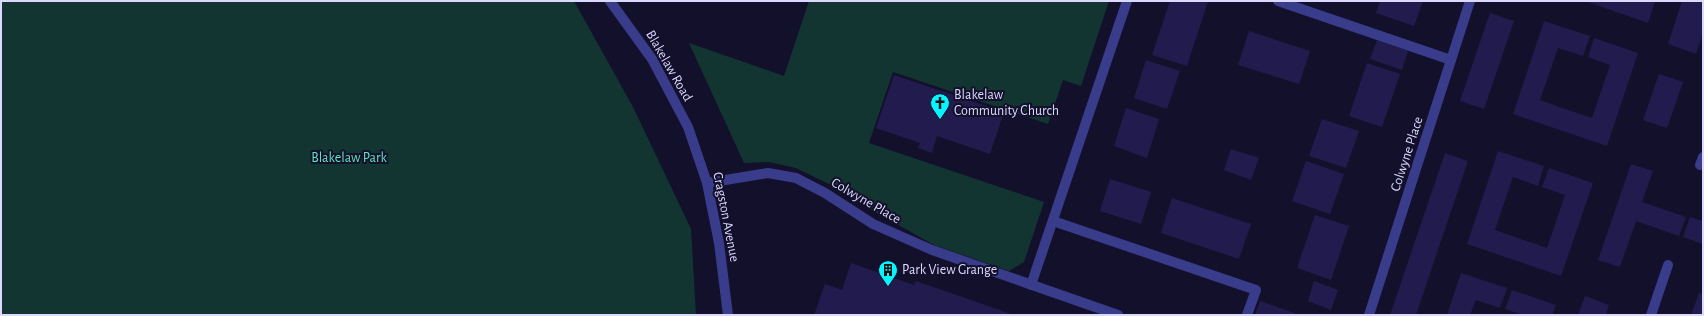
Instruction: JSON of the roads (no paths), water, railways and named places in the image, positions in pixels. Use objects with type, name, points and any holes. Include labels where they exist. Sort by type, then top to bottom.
[{"type":"street","name":"Blakelaw Road","points":[[610,1],[652,59],[688,127]]},
{"type":"street","points":[[1031,285],[1127,1]]},
{"type":"street","points":[[1278,1],[1451,60]]},
{"type":"street","name":"Colwyne Place","points":[[1369,315],[1470,1]]},
{"type":"street","name":"Cragston Avenue","points":[[688,127],[707,183],[719,242],[728,315]]},
{"type":"street","name":"Colwyne Place","points":[[707,183],[768,174],[796,178],[825,193],[880,227],[932,250],[1118,315]]},
{"type":"street","points":[[1053,221],[1256,290],[1247,315]]},
{"type":"street","points":[[1651,315],[1668,265]]},
{"type":"place","name":"Blakelaw Community Church","points":[[940,120]]},
{"type":"place","name":"Park View Grange","points":[[888,287]]},
{"type":"park label","name":"Blakelaw Park","points":[[349,158]]}]
